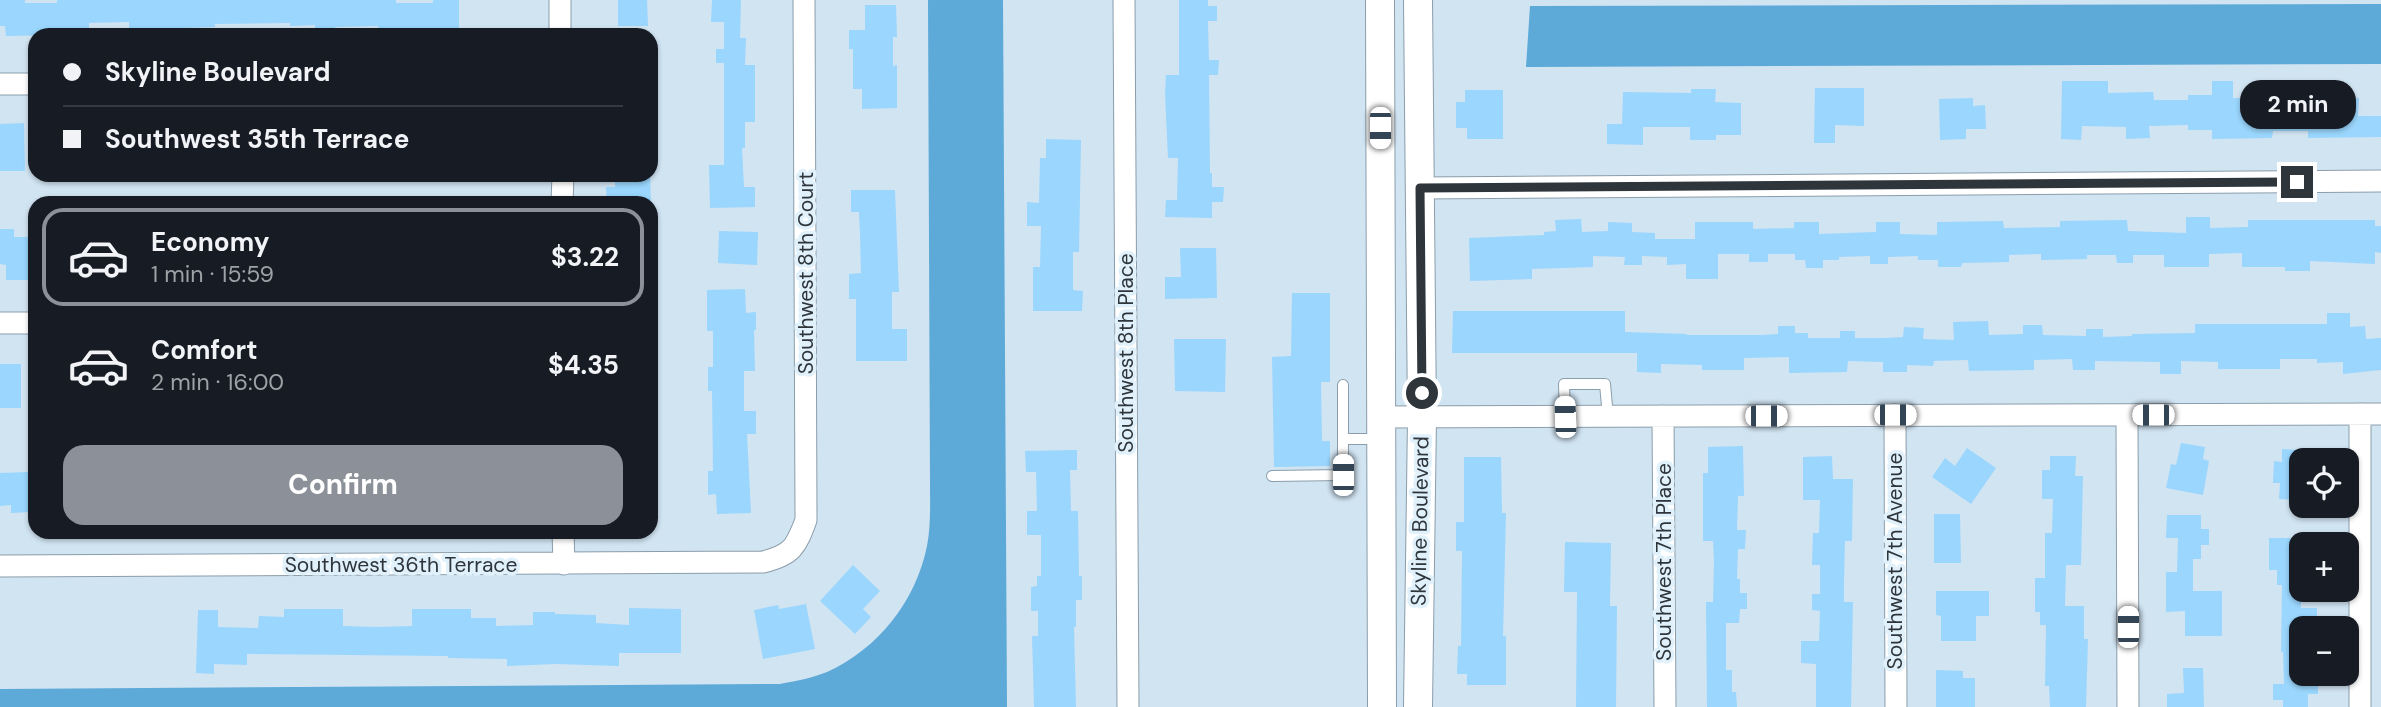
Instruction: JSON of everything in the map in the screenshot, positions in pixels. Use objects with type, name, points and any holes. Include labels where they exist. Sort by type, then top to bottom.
[{"type":"street","points":[[560,0],[561,28]]},
{"type":"street","name":"Southwest 8th Court","points":[[797,544],[806,520],[807,494],[804,0]]},
{"type":"street","name":"Southwest 8th Place","points":[[1124,0],[1128,707]]},
{"type":"street","name":"Skyline Boulevard","points":[[1380,0],[1382,707]]},
{"type":"street","name":"Skyline Boulevard","points":[[1418,0],[1422,418],[1418,707]]},
{"type":"street","points":[[0,84],[28,84]]},
{"type":"street","points":[[1420,188],[2381,181]]},
{"type":"street","points":[[0,323],[28,323]]},
{"type":"street","points":[[1381,428],[1422,418],[2381,414]]},
{"type":"street","name":"Southwest 7th Avenue","points":[[1895,415],[1896,707]]},
{"type":"street","points":[[2127,415],[2129,707]]},
{"type":"street","points":[[2360,415],[2360,707]]},
{"type":"street","name":"Southwest 7th Place","points":[[1663,416],[1665,707]]},
{"type":"street","points":[[563,539],[564,564]]},
{"type":"street","name":"Southwest 36th Terrace","points":[[0,566],[764,562],[782,557],[797,544]]},
{"type":"lane","points":[[1565,417],[1564,384],[1605,384],[1608,417]]},
{"type":"lane","points":[[1272,476],[1343,475],[1343,385]]},
{"type":"lane","points":[[1343,439],[1381,428]]},
{"type":"water","points":[[928,0],[1003,0],[1007,707],[0,707],[0,689],[780,684],[827,672],[863,650],[892,621],[914,586],[922,566],[929,531]]},
{"type":"water","points":[[2381,4],[2381,64],[1526,67],[1530,6]]},
{"type":"building","points":[[0,0],[25,0],[25,3],[57,3],[57,0],[396,0],[396,3],[433,3],[433,0],[459,0],[459,28],[315,28],[315,25],[290,26],[290,23],[129,28],[129,22],[89,23],[89,28],[28,28],[28,36],[6,36],[5,26],[0,26]]},
{"type":"building","points":[[618,0],[647,0],[648,26],[618,26]]},
{"type":"building","points":[[712,0],[741,0],[740,38],[746,38],[745,65],[755,65],[755,122],[745,122],[745,148],[742,148],[744,187],[755,187],[755,207],[710,208],[709,165],[724,165],[724,63],[716,63],[716,49],[724,49],[724,22],[711,22]]},
{"type":"building","points":[[1179,0],[1208,0],[1208,6],[1217,6],[1217,21],[1208,21],[1209,60],[1219,60],[1218,75],[1209,75],[1210,173],[1212,187],[1224,187],[1223,202],[1212,202],[1212,218],[1165,217],[1166,200],[1177,200],[1178,158],[1168,158],[1165,94],[1166,75],[1179,75]]},
{"type":"building","points":[[865,5],[896,5],[897,37],[893,37],[893,66],[897,65],[897,108],[862,109],[862,89],[853,89],[853,49],[849,49],[849,30],[865,30]]},
{"type":"building","points":[[2062,81],[2108,81],[2108,93],[2153,92],[2154,100],[2188,100],[2188,95],[2212,95],[2212,81],[2233,81],[2233,98],[2309,99],[2309,88],[2336,89],[2336,98],[2359,98],[2358,116],[2381,116],[2381,137],[2308,138],[2308,131],[2273,131],[2272,138],[2212,139],[2212,130],[2188,130],[2188,125],[2149,126],[2150,138],[2126,139],[2126,127],[2082,126],[2081,140],[2061,139]]},
{"type":"building","points":[[1815,88],[1864,88],[1864,126],[1835,125],[1835,143],[1814,143]]},
{"type":"building","points":[[1691,89],[1716,89],[1715,102],[1741,103],[1741,135],[1716,135],[1716,140],[1690,140],[1690,127],[1643,127],[1643,145],[1607,144],[1607,124],[1622,124],[1623,92],[1691,93]]},
{"type":"building","points":[[1465,90],[1503,90],[1503,139],[1467,139],[1467,128],[1456,128],[1456,102],[1465,102]]},
{"type":"building","points":[[1973,98],[1973,106],[1985,105],[1986,129],[1966,129],[1966,139],[1940,140],[1939,99]]},
{"type":"building","points":[[24,123],[25,171],[0,171],[0,124]]},
{"type":"building","points":[[1046,139],[1081,140],[1079,252],[1073,252],[1073,290],[1083,291],[1082,311],[1033,311],[1033,267],[1040,267],[1041,226],[1027,226],[1027,202],[1039,203],[1040,158],[1046,158]]},
{"type":"building","points":[[615,182],[650,182],[651,196],[607,196],[606,187],[615,187]]},
{"type":"building","points":[[851,190],[895,190],[899,292],[892,292],[892,329],[907,329],[907,361],[856,361],[856,299],[849,299],[849,274],[861,273],[860,233],[859,212],[851,212]]},
{"type":"building","points":[[2186,217],[2210,217],[2210,228],[2248,227],[2248,220],[2375,220],[2375,226],[2381,226],[2381,253],[2375,252],[2375,264],[2310,261],[2310,271],[2285,271],[2285,267],[2242,267],[2242,253],[2209,254],[2209,267],[2164,267],[2164,255],[2133,255],[2133,263],[2117,263],[2116,255],[2041,260],[2041,254],[2009,255],[2009,262],[1962,263],[1961,267],[1938,267],[1938,260],[1918,260],[1918,256],[1888,257],[1888,264],[1870,264],[1870,256],[1839,257],[1839,260],[1823,260],[1823,268],[1806,268],[1805,260],[1795,260],[1795,254],[1768,254],[1768,262],[1749,262],[1749,254],[1718,254],[1718,279],[1686,279],[1686,264],[1667,265],[1667,257],[1642,256],[1642,265],[1624,265],[1625,257],[1593,256],[1593,267],[1532,269],[1532,279],[1470,281],[1469,238],[1544,235],[1544,232],[1556,231],[1555,220],[1581,219],[1582,232],[1608,231],[1608,222],[1632,223],[1632,232],[1655,233],[1655,239],[1695,239],[1695,222],[1753,222],[1753,229],[1794,228],[1794,222],[1819,222],[1819,234],[1876,232],[1876,222],[1900,222],[1900,234],[1937,235],[1937,222],[2003,221],[2004,228],[2060,227],[2060,221],[2127,220],[2128,231],[2186,233]]},
{"type":"building","points":[[0,229],[14,229],[14,237],[28,237],[28,280],[6,280],[6,265],[0,264]]},
{"type":"building","points":[[719,231],[758,232],[757,265],[718,263]]},
{"type":"building","points":[[1180,248],[1216,248],[1217,298],[1165,299],[1165,277],[1181,277]]},
{"type":"building","points":[[745,289],[746,313],[756,312],[755,371],[744,371],[744,411],[756,411],[756,434],[747,434],[751,513],[717,514],[716,494],[708,495],[708,471],[713,471],[712,391],[708,391],[708,367],[713,367],[713,331],[707,331],[707,290]]},
{"type":"building","points":[[1292,293],[1330,293],[1330,382],[1321,382],[1322,441],[1330,441],[1330,466],[1274,467],[1272,357],[1291,356]]},
{"type":"building","points":[[1453,311],[1625,311],[1625,332],[1762,335],[1778,334],[1778,326],[1795,326],[1795,333],[1808,333],[1808,338],[1840,338],[1840,331],[1855,331],[1855,338],[1884,338],[1903,337],[1904,327],[1924,328],[1923,339],[1954,340],[1953,322],[1988,321],[1989,335],[2023,334],[2023,325],[2042,325],[2043,335],[2086,336],[2086,329],[2103,329],[2103,337],[2195,333],[2195,324],[2327,324],[2327,313],[2350,313],[2350,327],[2365,326],[2366,339],[2381,338],[2381,370],[2343,374],[2343,362],[2317,363],[2317,359],[2280,359],[2280,369],[2218,369],[2218,362],[2181,361],[2181,374],[2160,374],[2160,362],[2095,361],[2095,370],[2073,370],[2072,359],[2034,360],[2034,370],[1969,371],[1968,360],[1934,361],[1933,366],[1907,365],[1907,372],[1883,372],[1883,362],[1848,361],[1847,372],[1789,373],[1789,357],[1744,358],[1744,370],[1702,370],[1702,365],[1661,364],[1661,373],[1637,372],[1637,353],[1452,353]]},
{"type":"building","points":[[1174,339],[1226,339],[1225,392],[1175,391]]},
{"type":"building","points":[[0,364],[21,364],[21,408],[0,408]]},
{"type":"building","points":[[2181,443],[2205,447],[2203,459],[2209,461],[2203,495],[2166,488],[2171,464],[2176,465]]},
{"type":"building","points":[[1743,446],[1744,496],[1738,496],[1737,530],[1746,530],[1745,549],[1738,549],[1737,579],[1740,579],[1740,593],[1747,593],[1747,609],[1740,609],[1739,623],[1726,623],[1726,670],[1732,670],[1732,692],[1736,692],[1737,707],[1707,707],[1706,602],[1713,602],[1714,561],[1713,541],[1703,541],[1703,473],[1708,473],[1708,447]]},
{"type":"building","points":[[1967,448],[1996,468],[1971,504],[1932,477],[1945,458],[1955,466]]},
{"type":"building","points":[[2282,449],[2289,449],[2289,499],[2279,499],[2280,483],[2273,483],[2274,461],[2282,462]]},
{"type":"building","points":[[1077,450],[1077,470],[1070,470],[1071,511],[1078,511],[1079,576],[1082,576],[1082,600],[1076,600],[1074,627],[1076,707],[1034,707],[1032,636],[1038,636],[1038,611],[1031,611],[1031,587],[1037,586],[1037,576],[1041,576],[1041,535],[1027,535],[1027,511],[1037,511],[1036,472],[1026,472],[1025,451]]},
{"type":"building","points":[[1832,456],[1833,479],[1853,479],[1852,541],[1845,541],[1844,581],[1844,602],[1853,602],[1851,707],[1816,707],[1816,664],[1801,663],[1801,641],[1819,641],[1820,611],[1812,610],[1812,594],[1820,594],[1820,565],[1812,565],[1813,533],[1819,533],[1820,500],[1803,500],[1803,457]]},
{"type":"building","points":[[2050,456],[2076,456],[2075,476],[2083,476],[2081,565],[2066,565],[2065,606],[2084,606],[2084,639],[2088,639],[2086,707],[2050,707],[2049,686],[2045,686],[2046,625],[2040,625],[2040,612],[2035,612],[2035,578],[2045,578],[2045,533],[2052,533],[2053,499],[2042,499],[2042,470],[2050,470]]},
{"type":"building","points":[[1464,457],[1501,457],[1502,513],[1506,513],[1503,636],[1506,636],[1506,685],[1467,685],[1467,674],[1457,674],[1458,646],[1461,646],[1462,551],[1456,551],[1456,522],[1464,522]]},
{"type":"building","points":[[28,472],[28,512],[11,513],[11,505],[0,506],[0,473]]},
{"type":"building","points":[[1934,514],[1960,514],[1961,563],[1934,563]]},
{"type":"building","points":[[2167,515],[2201,515],[2201,529],[2209,529],[2209,545],[2201,545],[2201,559],[2193,559],[2193,591],[2222,591],[2222,636],[2185,636],[2185,611],[2166,612],[2166,572],[2177,572],[2178,538],[2166,538]]},
{"type":"building","points":[[2269,538],[2289,538],[2289,602],[2301,602],[2301,608],[2317,608],[2317,616],[2289,616],[2289,686],[2318,686],[2318,694],[2308,694],[2308,707],[2283,707],[2283,700],[2273,700],[2273,684],[2284,684],[2281,652],[2282,585],[2277,585],[2277,570],[2269,570]]},
{"type":"building","points":[[1565,542],[1611,543],[1610,606],[1617,606],[1616,707],[1576,707],[1577,592],[1564,592]]},
{"type":"building","points":[[853,565],[880,591],[863,609],[871,617],[855,634],[820,601]]},
{"type":"building","points":[[1936,591],[1989,591],[1989,616],[1976,616],[1976,641],[1941,641],[1941,616],[1936,615]]},
{"type":"building","points":[[806,604],[815,649],[763,659],[754,610],[778,605],[779,609]]},
{"type":"building","points":[[629,608],[681,609],[681,653],[619,653],[619,666],[507,666],[507,659],[448,656],[247,654],[247,665],[214,664],[214,674],[196,673],[198,610],[218,610],[218,627],[258,628],[259,616],[284,617],[284,609],[343,609],[343,626],[377,627],[412,626],[412,609],[471,609],[471,618],[496,618],[496,626],[533,625],[533,612],[596,615],[596,623],[629,625]]},
{"type":"building","points":[[2183,668],[2203,668],[2204,707],[2167,707],[2167,694],[2184,693]]},
{"type":"building","points":[[1936,670],[1963,671],[1963,678],[1975,678],[1975,707],[1936,707]]},
{"type":"route","points":[[1422,393],[1420,188],[2297,182]]}]
